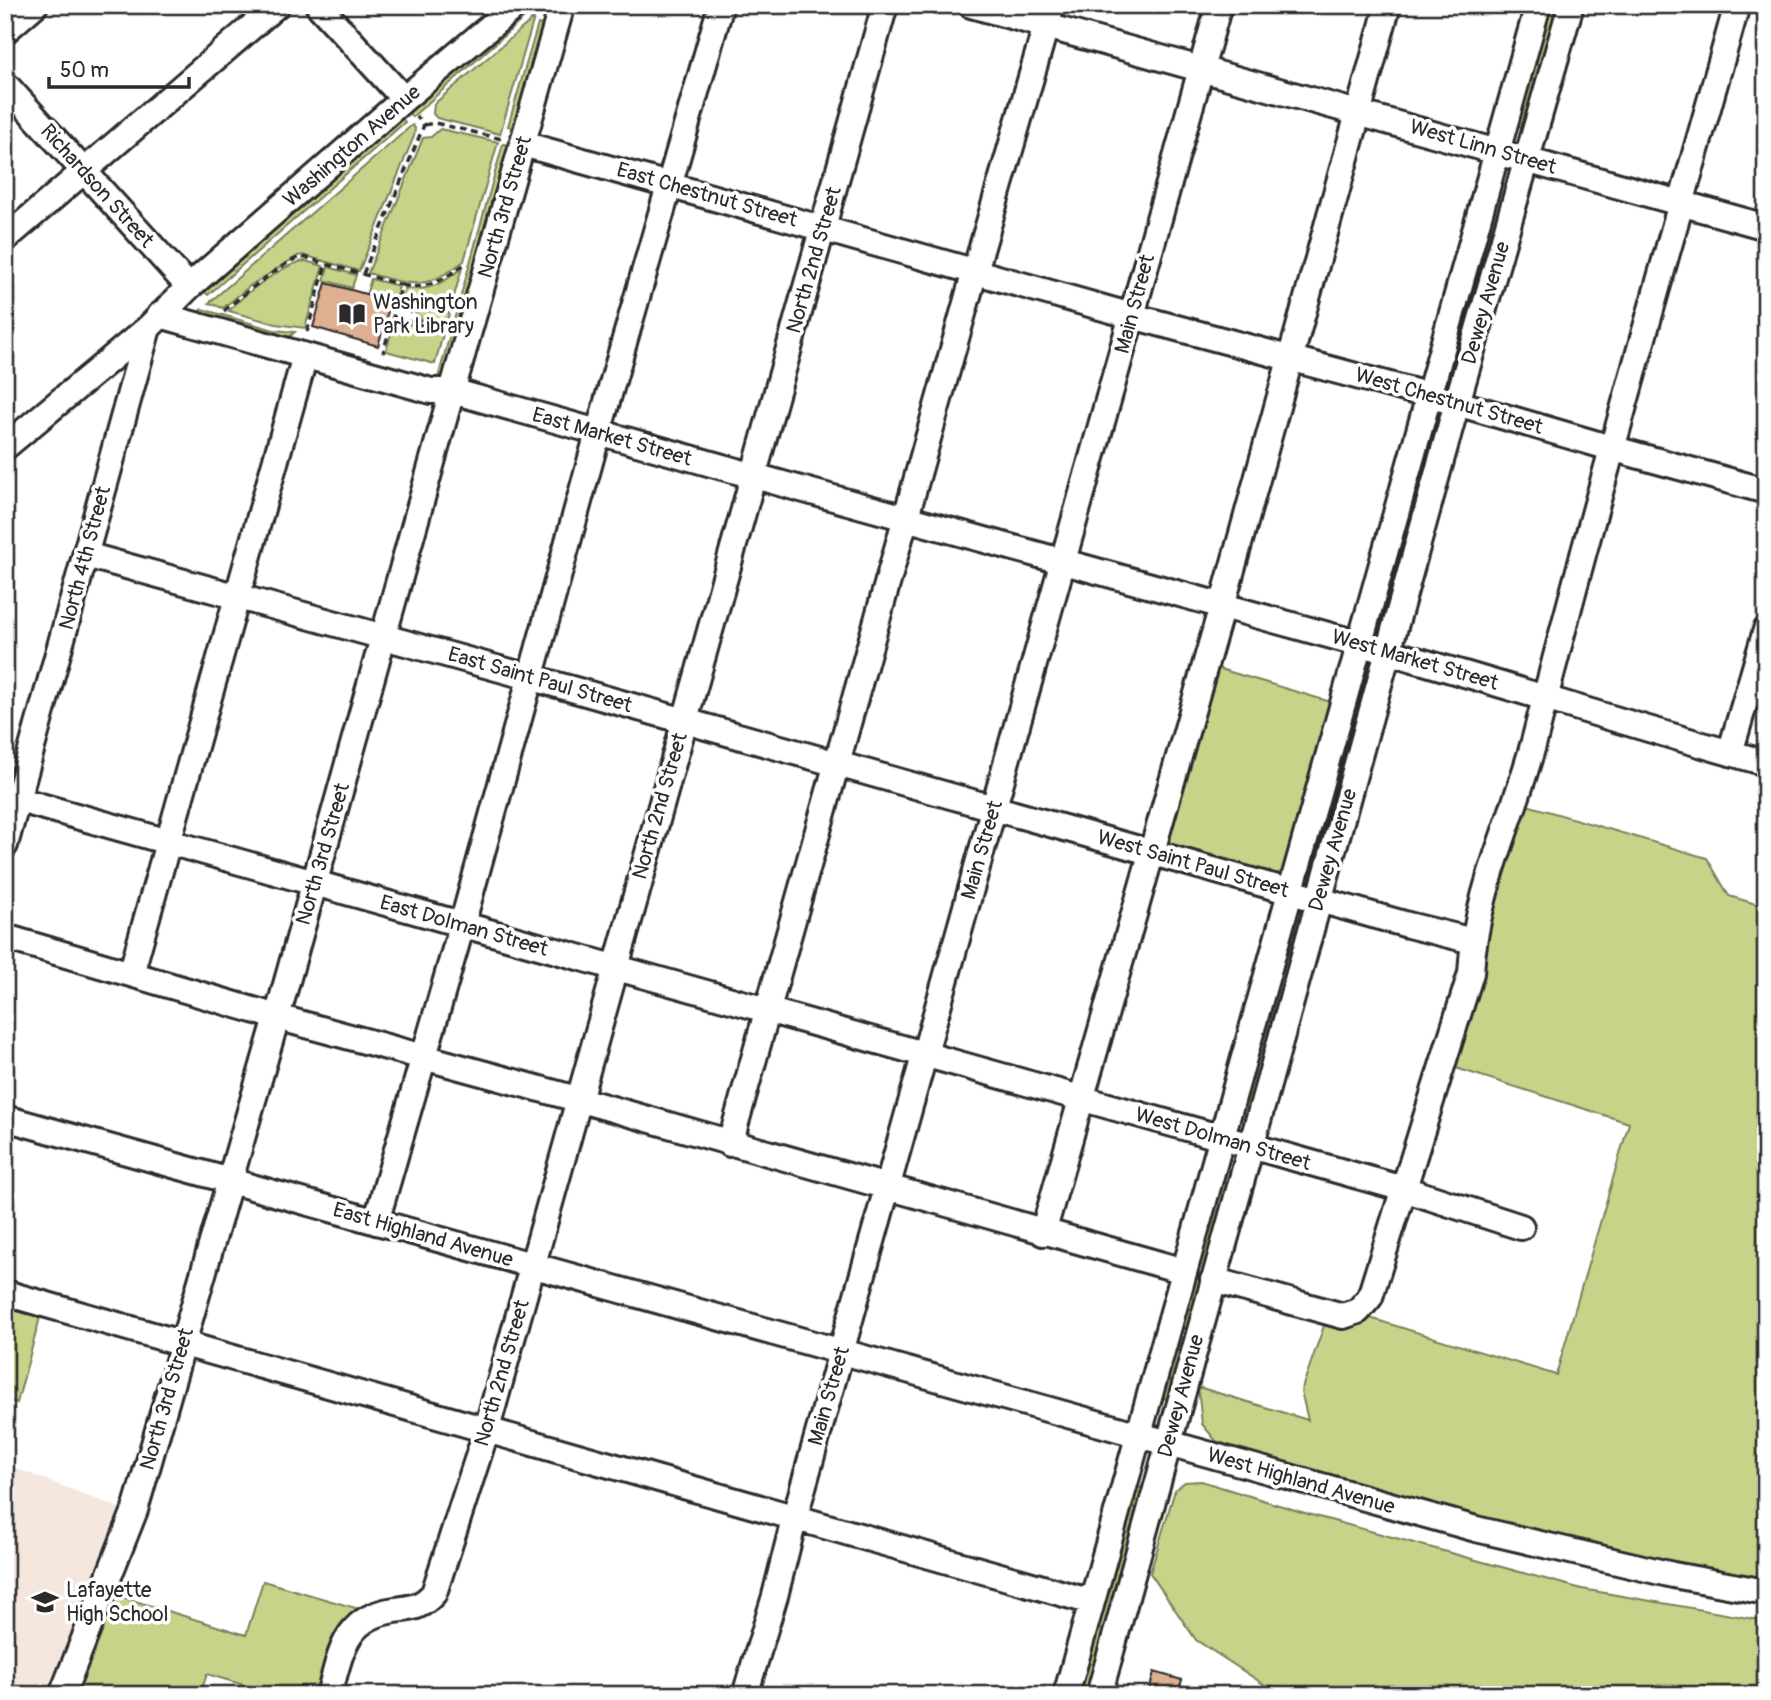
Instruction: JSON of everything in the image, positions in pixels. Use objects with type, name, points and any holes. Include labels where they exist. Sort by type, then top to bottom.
[{"type":"street","points":[[5,31],[35,5]]},
{"type":"street","points":[[5,239],[277,5]]},
{"type":"street","points":[[318,5],[410,108]]},
{"type":"street","name":"Washington Avenue","points":[[189,287],[410,108],[516,5]]},
{"type":"street","name":"North 3rd Street","points":[[62,1695],[135,1510],[315,883],[452,391],[512,142],[562,5]]},
{"type":"street","points":[[376,1222],[462,925],[598,433],[722,5]]},
{"type":"street","name":"North 2nd Street","points":[[329,1695],[344,1643],[355,1626],[368,1618],[392,1610],[410,1609],[425,1603],[434,1593],[486,1432],[577,1099],[886,5]]},
{"type":"street","name":"West Linn Street","points":[[971,5],[1049,16],[1201,69],[1766,227]]},
{"type":"street","name":"Main Street","points":[[744,1695],[775,1596],[795,1516],[1219,5]]},
{"type":"street","points":[[1043,1233],[1222,606],[1388,5]]},
{"type":"street","name":"Dewey Avenue","points":[[1066,1695],[1538,5]]},
{"type":"street","name":"Dewey Avenue","points":[[1099,1695],[1457,402],[1571,5]]},
{"type":"street","points":[[1213,1280],[1343,1316],[1358,1311],[1370,1297],[1471,973],[1473,941],[1487,885],[1535,738],[1611,448],[1737,5]]},
{"type":"street","points":[[730,1144],[1049,16]]},
{"type":"street","name":"Richardson Street","points":[[5,84],[189,287]]},
{"type":"street","name":"East Chestnut Street","points":[[512,142],[1132,316]]},
{"type":"street","points":[[5,447],[154,321],[189,287]]},
{"type":"street","name":"West Chestnut Street","points":[[1132,316],[1457,402],[1766,491]]},
{"type":"street","name":"East Market Street","points":[[154,321],[306,344],[431,391],[452,391],[753,477],[1064,561]]},
{"type":"street","name":"North 4th Street","points":[[5,845],[12,798],[154,321]]},
{"type":"street","points":[[131,974],[306,344]]},
{"type":"street","name":"East Saint Paul Street","points":[[86,555],[994,808]]},
{"type":"street","name":"West Market Street","points":[[1064,561],[1359,643],[1766,762]]},
{"type":"street","points":[[1730,752],[1766,630]]},
{"type":"street","name":"East Dolman Street","points":[[12,798],[924,1055]]},
{"type":"street","name":"West Saint Paul Street","points":[[994,808],[1473,941]]},
{"type":"street","points":[[5,937],[277,1017],[1184,1271]]},
{"type":"street","name":"West Dolman Street","points":[[924,1055],[1404,1189],[1521,1227]]},
{"type":"street","name":"East Highland Avenue","points":[[5,1118],[841,1353]]},
{"type":"street","points":[[5,1293],[486,1432],[795,1516],[1092,1602]]},
{"type":"street","name":"West Highland Avenue","points":[[841,1353],[1476,1530],[1766,1592]]},
{"type":"path","points":[[410,108],[424,125]]},
{"type":"path","points":[[424,125],[435,123],[512,142]]},
{"type":"path","points":[[363,274],[424,125]]},
{"type":"path","points":[[223,312],[258,284],[295,260],[305,258],[416,287],[438,282],[466,263]]},
{"type":"path","points":[[306,344],[326,264]]},
{"type":"path","points":[[383,353],[402,285]]},
{"type":"path","points":[[398,297],[424,326]]},
{"type":"path","points":[[393,317],[447,332]]},
{"type":"shaded area","name":"Lafayette High School","points":[[5,1464],[122,1509],[49,1695],[5,1695]]},
{"type":"green space","points":[[1548,5],[1561,5],[1524,127],[1518,126],[1516,120]]},
{"type":"green space","points":[[532,11],[412,117],[408,112],[523,15]]},
{"type":"green space","points":[[534,18],[500,134],[437,118],[433,114],[434,104]]},
{"type":"green space","points":[[538,24],[543,25],[514,128],[508,126]]},
{"type":"green space","points":[[402,118],[405,122],[208,295],[205,292]]},
{"type":"green space","points":[[412,125],[415,128],[414,136],[359,271],[303,255],[298,256],[251,285],[223,308],[209,303]]},
{"type":"green space","points":[[440,129],[498,142],[464,261],[439,277],[418,283],[397,281],[368,273],[423,138],[431,137]]},
{"type":"green space","points":[[503,144],[509,145],[444,379],[436,385]]},
{"type":"green space","points":[[1502,183],[1509,186],[1454,377],[1449,376],[1446,370],[1497,188]]},
{"type":"green space","points":[[305,261],[323,266],[305,328],[276,324],[229,311],[264,281],[287,267]]},
{"type":"green space","points":[[328,267],[356,275],[352,288],[324,280]]},
{"type":"green space","points":[[462,268],[445,328],[424,322],[402,298],[405,288],[421,289],[435,285]]},
{"type":"green space","points":[[371,279],[399,286],[395,299],[367,292]]},
{"type":"green space","points":[[202,309],[274,330],[295,332],[282,343],[194,317]]},
{"type":"green space","points":[[395,320],[443,334],[435,364],[386,351]]},
{"type":"green space","points":[[1432,433],[1437,434],[1384,630],[1378,628],[1375,622],[1428,438]]},
{"type":"green space","points":[[1210,666],[1334,703],[1287,867],[1279,873],[1266,874],[1158,844]]},
{"type":"green space","points":[[1361,678],[1369,679],[1316,872],[1310,871],[1307,865]]},
{"type":"green space","points":[[1510,800],[1707,858],[1729,896],[1766,907],[1766,1580],[1506,1526],[1369,1492],[1216,1441],[1202,1424],[1198,1387],[1308,1420],[1301,1391],[1331,1306],[1556,1375],[1629,1123],[1434,1061]]},
{"type":"green space","points":[[1293,929],[1301,930],[1247,1119],[1241,1117],[1240,1110],[1288,933]]},
{"type":"green space","points":[[1225,1170],[1233,1172],[1169,1399],[1163,1398],[1160,1390]]},
{"type":"green space","points":[[5,1299],[42,1310],[17,1403],[5,1400]]},
{"type":"green space","points":[[1201,1481],[1308,1514],[1582,1589],[1766,1621],[1766,1695],[1329,1695],[1265,1685],[1196,1640],[1150,1573],[1175,1490],[1185,1482]]},
{"type":"green space","points":[[1134,1486],[1148,1489],[1090,1695],[1075,1695]]},
{"type":"green space","points":[[263,1581],[366,1611],[322,1695],[277,1695],[207,1674],[200,1695],[73,1695],[112,1594],[246,1635]]},
{"type":"building","name":"Washington Park Library","points":[[326,283],[391,301],[378,346],[313,327]]},
{"type":"building","points":[[1154,1672],[1182,1680],[1177,1695],[1148,1695]]},
{"type":"place","name":"Washington Park Library","points":[[352,314]]},
{"type":"place","name":"Lafayette High School","points":[[45,1602]]}]
